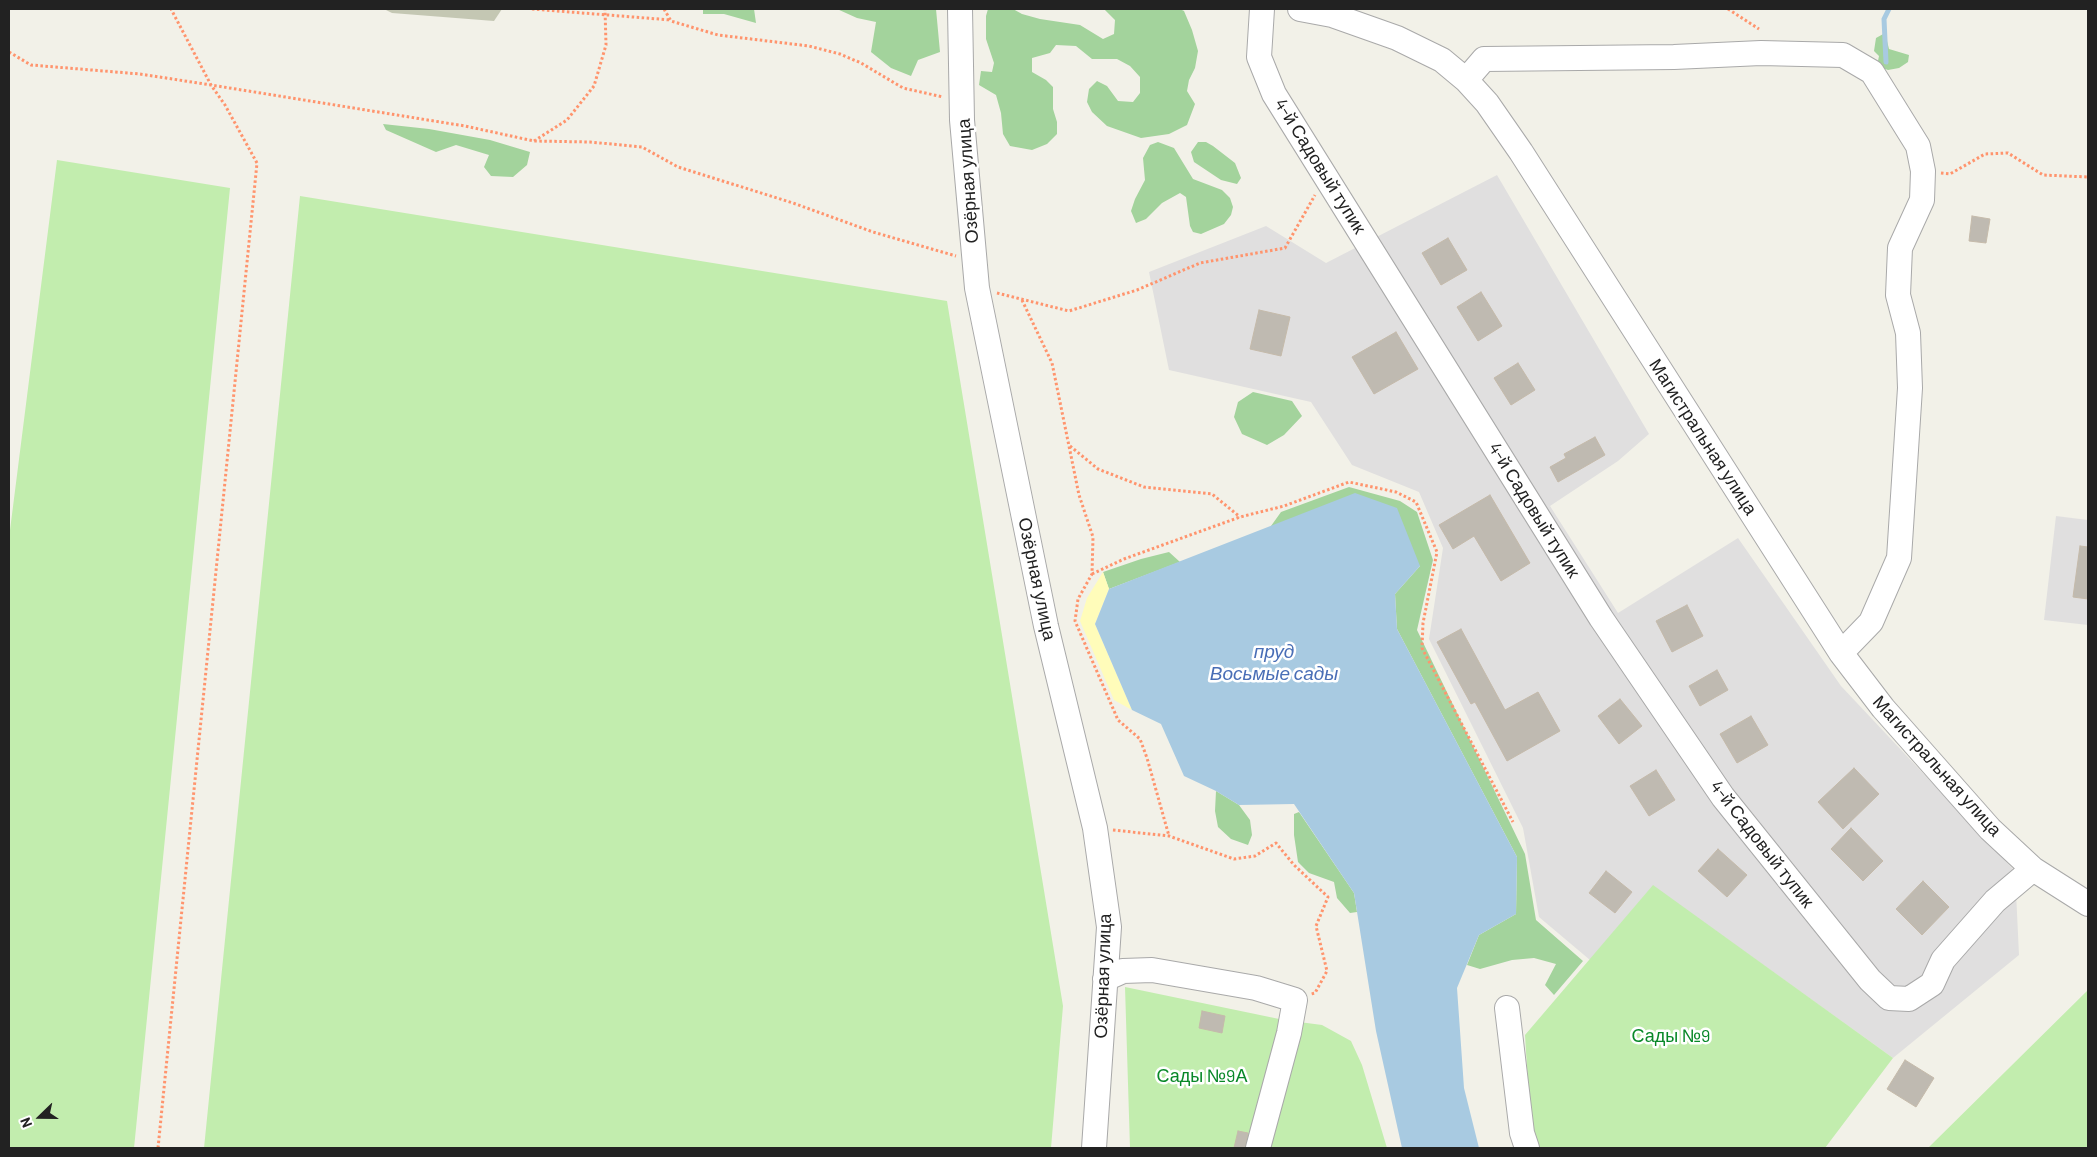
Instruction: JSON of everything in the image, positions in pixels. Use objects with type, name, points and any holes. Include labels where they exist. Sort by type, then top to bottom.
[{"type":"street","name":"Озёрная улица","points":[[960,9],[962,120],[977,288],[1046,626],[1095,828],[1108,927],[1094,1148]]},
{"type":"street","name":"4-й Садовый тупик","points":[[1262,9],[1259,57],[1274,94],[1601,618],[1723,797],[1870,980],[1890,998],[1909,1000],[1932,984],[1943,960],[1995,901],[2033,869]]},
{"type":"street","name":"Магистральная улица","points":[[1300,9],[1332,15],[1397,38],[1442,60],[1466,80],[1488,103],[1841,654],[1883,708],[1990,829],[2033,869],[2088,904]]},
{"type":"street","points":[[1466,80],[1484,59],[1674,57],[1761,53],[1843,55],[1872,72],[1918,146],[1923,171],[1922,200],[1900,248],[1898,295],[1908,333],[1910,388],[1899,558],[1871,622],[1841,654]]},
{"type":"street","points":[[1105,978],[1123,971],[1152,970],[1256,988],[1295,1000],[1289,1033],[1258,1148]]},
{"type":"street","points":[[1507,1008],[1522,1133],[1527,1148]]},
{"type":"path","points":[[158,1148],[257,163],[211,85],[171,9]]},
{"type":"path","points":[[532,9],[671,20],[718,34],[809,46],[840,54],[861,63],[903,88],[943,97],[962,120]]},
{"type":"path","points":[[534,141],[567,120],[594,86],[606,45],[605,9]]},
{"type":"path","points":[[664,9],[671,20]]},
{"type":"path","points":[[1728,9],[1759,29]]},
{"type":"path","points":[[9,52],[31,64],[140,74],[465,126],[534,141],[590,142],[642,147],[678,167],[793,203],[873,232],[974,260]]},
{"type":"path","points":[[1923,171],[1950,174],[1985,154],[2008,154],[2043,175],[2088,177]]},
{"type":"path","points":[[977,288],[1069,311],[1137,290],[1200,263],[1285,248],[1326,175]]},
{"type":"path","points":[[1022,300],[1052,363],[1079,496],[1093,537],[1092,574],[1078,599],[1074,621],[1118,720],[1140,739],[1169,836]]},
{"type":"path","points":[[1070,446],[1098,469],[1144,487],[1212,494],[1240,517]]},
{"type":"path","points":[[1092,574],[1124,559],[1240,517],[1284,506],[1349,482],[1396,492],[1416,502],[1437,552],[1423,622],[1422,648],[1513,822]]},
{"type":"path","points":[[1095,828],[1169,836],[1234,859],[1255,856],[1276,843],[1294,865],[1328,897],[1316,926],[1327,971],[1315,993],[1295,1000]]},
{"type":"shaded area","points":[[384,9],[502,9],[494,21],[392,13]]},
{"type":"shaded area","points":[[1497,175],[1649,434],[1618,461],[1550,506],[1618,613],[1738,538],[1841,686],[2015,871],[2019,955],[1893,1058],[1653,886],[1590,960],[1539,917],[1523,828],[1429,639],[1443,548],[1419,492],[1352,465],[1311,402],[1169,370],[1149,272],[1266,226],[1326,263]]},
{"type":"shaded area","points":[[2056,516],[2088,520],[2088,625],[2044,620]]},
{"type":"green space","points":[[703,9],[754,9],[756,23],[724,14],[703,14]]},
{"type":"green space","points":[[837,9],[936,9],[940,52],[918,60],[911,76],[891,68],[871,52],[876,22],[857,18]]},
{"type":"green space","points":[[988,9],[1013,9],[1022,14],[1040,19],[1080,25],[1103,39],[1114,34],[1115,20],[1104,9],[1180,9],[1184,11],[1198,51],[1195,68],[1189,80],[1187,91],[1195,104],[1187,125],[1169,134],[1141,138],[1107,126],[1092,112],[1087,102],[1089,89],[1097,81],[1107,86],[1118,101],[1133,102],[1140,93],[1140,77],[1130,66],[1117,59],[1092,59],[1076,46],[1056,45],[1050,53],[1032,58],[1032,72],[1046,80],[1053,87],[1053,109],[1057,122],[1057,134],[1047,144],[1032,150],[1010,146],[1003,134],[1001,113],[996,95],[979,85],[981,71],[992,72],[994,63],[986,39],[986,16]]},
{"type":"green space","points":[[1885,33],[1889,49],[1909,55],[1908,62],[1899,68],[1888,70],[1877,66],[1879,56],[1874,51],[1876,38]]},
{"type":"green space","points":[[383,124],[429,129],[490,140],[530,152],[527,165],[513,177],[491,176],[484,167],[489,155],[456,145],[436,152],[386,130]]},
{"type":"green space","points":[[1158,142],[1174,148],[1193,179],[1222,190],[1230,198],[1233,207],[1231,215],[1224,224],[1201,234],[1193,232],[1190,226],[1186,197],[1180,193],[1162,203],[1146,219],[1136,223],[1131,211],[1145,180],[1143,158],[1150,145]]},
{"type":"green space","points":[[1198,142],[1206,142],[1235,163],[1241,178],[1237,184],[1221,180],[1194,162],[1191,152]]},
{"type":"green space","points":[[57,160],[230,188],[134,1148],[9,1148],[9,538]]},
{"type":"green space","points":[[300,196],[947,301],[1063,1006],[1051,1148],[204,1148]]},
{"type":"green space","points":[[1253,392],[1292,401],[1302,416],[1284,435],[1267,445],[1242,434],[1234,417],[1238,402]]},
{"type":"green space","points":[[1349,487],[1400,501],[1417,512],[1433,560],[1417,630],[1525,854],[1536,920],[1583,961],[1554,995],[1545,985],[1556,964],[1534,958],[1512,960],[1480,969],[1467,965],[1479,935],[1516,914],[1517,857],[1397,629],[1395,594],[1420,566],[1271,526],[1281,512]]},
{"type":"green space","points":[[1169,552],[1180,562],[1109,589],[1103,572]]},
{"type":"green space","points":[[1216,791],[1239,805],[1250,820],[1252,835],[1248,845],[1231,839],[1218,827],[1215,811]]},
{"type":"green space","points":[[1299,812],[1354,893],[1357,912],[1350,913],[1337,898],[1334,882],[1309,873],[1298,862],[1294,835],[1294,814]]},
{"type":"green space","name":"Сады №9","points":[[1653,885],[1893,1058],[1825,1148],[1532,1148],[1525,1035]]},
{"type":"green space","name":"Сады №9А","points":[[1125,987],[1284,1020],[1322,1025],[1351,1041],[1362,1065],[1387,1148],[1130,1148]]},
{"type":"green space","points":[[2088,990],[2088,1148],[1928,1148]]},
{"type":"sand","points":[[1103,572],[1109,589],[1095,624],[1132,710],[1114,700],[1080,621],[1087,598]]},
{"type":"water","name":"пруд Восьмые сады","points":[[1355,493],[1397,508],[1420,566],[1395,594],[1397,629],[1517,857],[1516,914],[1479,935],[1457,988],[1464,1088],[1479,1148],[1402,1148],[1376,1031],[1354,893],[1294,804],[1239,805],[1216,791],[1184,776],[1161,724],[1132,710],[1095,624],[1109,589]]},
{"type":"building","points":[[1972,216],[1990,219],[1986,243],[1969,241]]},
{"type":"building","points":[[1448,238],[1467,270],[1441,285],[1422,253]]},
{"type":"building","points":[[1481,292],[1502,326],[1478,341],[1457,307]]},
{"type":"building","points":[[1259,310],[1290,317],[1281,356],[1250,349]]},
{"type":"building","points":[[1396,332],[1418,369],[1374,394],[1352,357]]},
{"type":"building","points":[[1518,363],[1535,390],[1511,405],[1494,378]]},
{"type":"building","points":[[1595,437],[1605,455],[1558,482],[1550,467],[1566,458],[1564,454]]},
{"type":"building","points":[[1490,495],[1530,563],[1501,581],[1474,536],[1453,549],[1439,525]]},
{"type":"building","points":[[2080,546],[2088,547],[2088,599],[2073,597]]},
{"type":"building","points":[[1687,605],[1703,636],[1672,652],[1656,621]]},
{"type":"building","points":[[1461,629],[1505,710],[1538,692],[1560,731],[1507,761],[1475,702],[1471,704],[1437,642]]},
{"type":"building","points":[[1717,670],[1728,690],[1700,706],[1689,686]]},
{"type":"building","points":[[1620,699],[1642,726],[1619,744],[1598,716]]},
{"type":"building","points":[[1751,716],[1768,745],[1737,763],[1720,734]]},
{"type":"building","points":[[1854,768],[1879,794],[1843,829],[1818,802]]},
{"type":"building","points":[[1656,770],[1675,800],[1649,816],[1630,786]]},
{"type":"building","points":[[1851,828],[1883,861],[1863,881],[1831,849]]},
{"type":"building","points":[[1718,849],[1747,875],[1727,897],[1698,871]]},
{"type":"building","points":[[1606,871],[1632,892],[1615,913],[1589,893]]},
{"type":"building","points":[[1923,881],[1949,907],[1922,935],[1896,909]]},
{"type":"building","points":[[1202,1011],[1225,1016],[1222,1033],[1199,1028]]},
{"type":"building","points":[[1905,1060],[1934,1078],[1916,1107],[1887,1089]]},
{"type":"building","points":[[1238,1131],[1248,1133],[1245,1148],[1234,1148]]},
{"type":"waterway","points":[[1886,62],[1884,19],[1889,9]]}]
